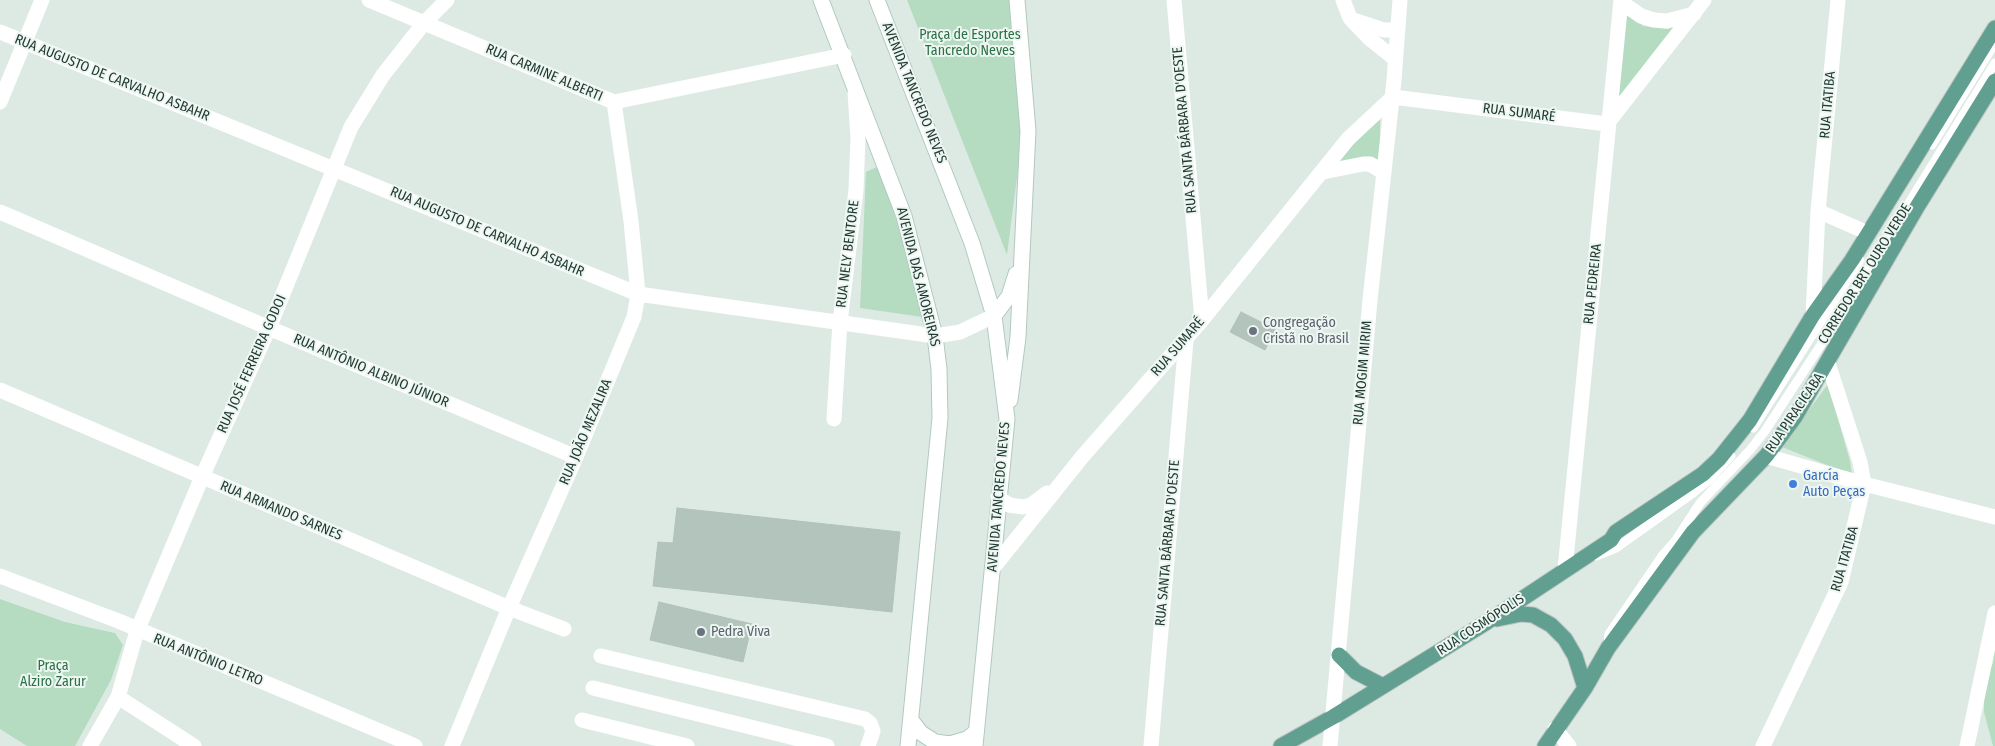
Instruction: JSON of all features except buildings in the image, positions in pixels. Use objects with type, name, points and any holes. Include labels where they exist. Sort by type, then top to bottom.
[{"type":"main road","points":[[1813,315],[1868,233],[1995,28]]},
{"type":"main road","name":"RUA PIRACICABA","points":[[1544,746],[1585,688],[1608,648],[1693,532],[1766,456],[1795,417],[1917,207],[1995,81]]},
{"type":"main road","name":"RUA COSMÓPOLIS","points":[[1281,746],[1333,717],[1488,622],[1611,540],[1616,532],[1674,495],[1719,460],[1750,420],[1813,315]]},
{"type":"main road","points":[[1488,622],[1521,614],[1542,618],[1565,639],[1575,656],[1585,688]]},
{"type":"main road","points":[[1338,656],[1356,672],[1383,686]]},
{"type":"street","points":[[0,102],[42,0]]},
{"type":"street","name":"RUA CARMINE ALBERTI","points":[[368,0],[614,102],[844,55]]},
{"type":"street","name":"RUA JOSÉ FERREIRA GODOI","points":[[90,746],[118,697],[137,631],[202,477],[269,328],[351,127],[378,83],[424,23],[447,0]]},
{"type":"street","name":"AVENIDA DAS AMOREIRAS","points":[[821,0],[844,55],[854,88],[904,216],[935,336],[939,369],[940,418],[908,746]]},
{"type":"street","name":"AVENIDA TANCREDO NEVES","points":[[877,0],[972,243],[994,316],[1007,419],[975,739]]},
{"type":"street","points":[[1007,419],[1018,337],[1024,249],[1028,131],[1017,0]]},
{"type":"street","name":"RUA SANTA BÁRBARA D'OESTE","points":[[1174,0],[1202,320]]},
{"type":"street","points":[[1343,0],[1350,18],[1370,39],[1395,59]]},
{"type":"street","name":"RUA MOGIM MIRIM","points":[[1330,746],[1400,0]]},
{"type":"street","points":[[1607,124],[1704,0]]},
{"type":"street","name":"RUA ITATIBA","points":[[1813,315],[1818,211],[1838,0]]},
{"type":"street","points":[[1621,1],[1641,16],[1654,20],[1667,22],[1694,14]]},
{"type":"street","name":"RUA PEDREIRA","points":[[1565,569],[1607,124],[1621,1]]},
{"type":"street","points":[[1350,18],[1384,30],[1398,30]]},
{"type":"street","name":"RUA AUGUSTO DE CARVALHO ASBAHR","points":[[0,32],[638,294],[935,336],[966,330],[994,316]]},
{"type":"street","name":"RUA NELY BENTORE","points":[[834,419],[840,322],[856,190],[858,138],[854,88]]},
{"type":"street","name":"RUA SUMARÉ","points":[[993,568],[1082,457],[1186,340],[1348,139],[1392,97],[1607,124]]},
{"type":"street","name":"RUA JOÃO MEZALIRA","points":[[452,746],[509,608],[576,457],[634,316],[638,294],[631,221],[614,102]]},
{"type":"street","points":[[1323,172],[1363,164],[1370,164],[1383,172]]},
{"type":"street","points":[[1818,211],[1868,233]]},
{"type":"street","name":"RUA ANTÔNIO ALBINO JÚNIOR","points":[[0,212],[576,457]]},
{"type":"street","points":[[994,316],[1009,296],[1024,249]]},
{"type":"street","name":"RUA SANTA BÁRBARA D'OESTE","points":[[1151,746],[1186,340]]},
{"type":"street","name":"RUA ITATIBA","points":[[1763,746],[1841,582],[1864,484],[1860,462],[1828,363]]},
{"type":"street","name":"RUA ARMANDO SARNES","points":[[0,390],[509,608],[564,629]]},
{"type":"street","points":[[1766,456],[1864,484],[1995,517]]},
{"type":"street","name":"RUA SUMARÉ","points":[[998,496],[1009,505],[1016,507],[1031,505],[1070,474]]},
{"type":"street","name":"RUA ANTÔNIO LETRO","points":[[0,576],[121,622],[137,631],[415,746]]},
{"type":"street","points":[[1967,746],[1995,613]]},
{"type":"street","points":[[601,656],[865,719],[870,723],[873,731],[868,746]]},
{"type":"street","points":[[593,688],[827,746]]},
{"type":"street","points":[[118,697],[194,746]]},
{"type":"street","points":[[582,720],[687,746]]},
{"type":"street","points":[[911,720],[921,733],[935,742],[950,744],[967,739],[975,739]]},
{"type":"street","points":[[1555,729],[1569,746]]},
{"type":"lane","name":"CORREDOR BRT OURO VERDE","points":[[1565,569],[1616,548],[1693,493],[1723,466],[1756,425],[1995,43]]},
{"type":"lane","name":"CORREDOR BRT OURO VERDE","points":[[1608,648],[1609,634],[1700,503],[1750,450],[1765,431],[1835,323],[1995,63]]},
{"type":"green space","name":"Praça de Esportes Tancredo Neves","points":[[907,0],[1010,0],[1023,131],[1007,255]]},
{"type":"green space","points":[[1624,11],[1643,26],[1668,29],[1681,23],[1614,107]]},
{"type":"green space","points":[[1380,116],[1380,165],[1337,162]]},
{"type":"green space","points":[[879,166],[917,285],[922,317],[860,308],[866,172]]},
{"type":"green space","points":[[1828,384],[1850,461],[1852,475],[1782,447]]},
{"type":"green space","name":"Praça Alziro Zarur","points":[[0,599],[65,622],[115,633],[123,645],[111,680],[75,746],[27,746],[0,729]]},
{"type":"green space","points":[[1995,649],[1995,746],[1993,746],[1984,712],[1984,687],[1993,663]]},
{"type":"place","name":"Congregação Cristã no Brasil","points":[[1253,331]]},
{"type":"place","name":"García Auto Peças","points":[[1793,484]]},
{"type":"place","name":"Pedra Viva","points":[[701,632]]}]
